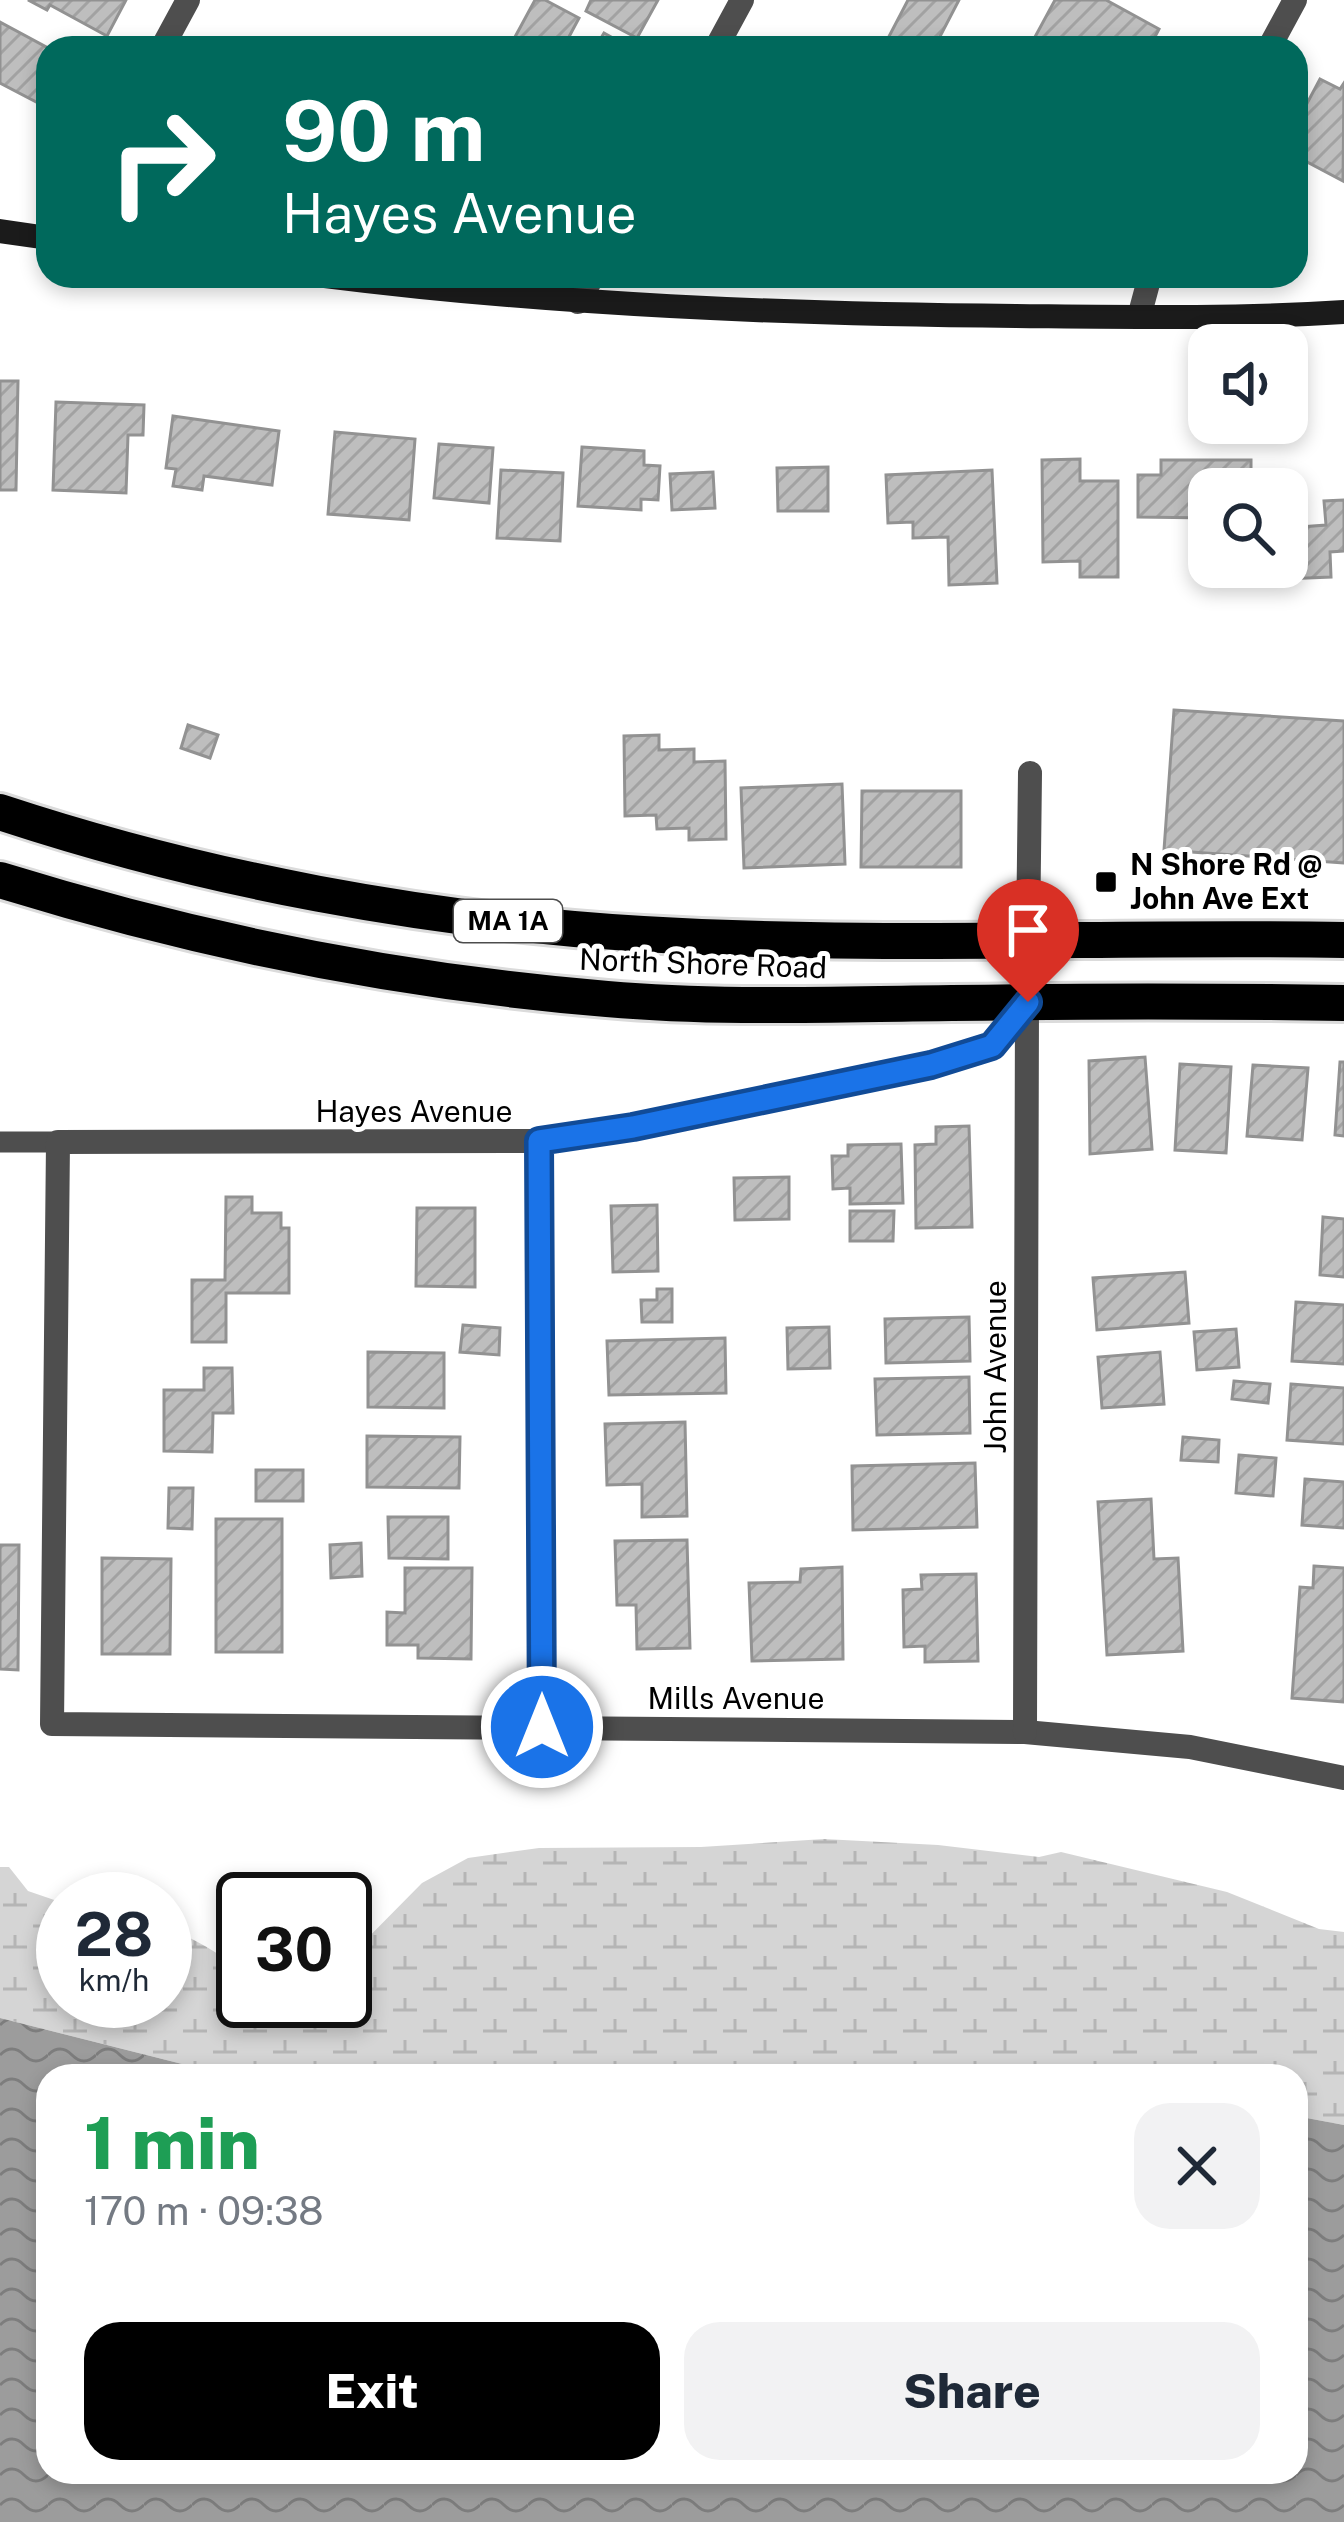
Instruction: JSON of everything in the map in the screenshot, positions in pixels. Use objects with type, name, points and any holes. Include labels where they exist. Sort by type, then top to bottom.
[{"type":"highway","name":"North Shore Road","points":[[0,812],[242,875],[483,919],[645,934],[1344,940]]},
{"type":"highway","name":"North Shore Road","points":[[0,880],[282,952],[525,991],[711,1004],[1344,1004]]},
{"type":"main road","points":[[0,231],[36,236]]},
{"type":"main road","points":[[442,288],[578,302],[802,313],[1139,317],[1344,312]]},
{"type":"street","points":[[168,36],[188,0]]},
{"type":"street","points":[[722,36],[742,0]]},
{"type":"street","points":[[1275,36],[1294,0]]},
{"type":"street","points":[[578,302],[586,288]]},
{"type":"street","points":[[1139,317],[1147,288]]},
{"type":"street","points":[[1028,939],[1030,773]]},
{"type":"street","name":"Hayes Avenue","points":[[58,1142],[539,1141],[633,1127],[931,1065],[992,1046],[1028,1002]]},
{"type":"street","name":"John Avenue","points":[[1025,1732],[1028,1002]]},
{"type":"street","points":[[539,1141],[542,1727]]},
{"type":"street","name":"Mills Avenue","points":[[58,1142],[52,1724],[1025,1732],[1209,1750],[1344,1778]]},
{"type":"lane","points":[[0,1142],[58,1142]]},
{"type":"green space","points":[[824,1839],[1039,1857],[1061,1852],[1227,1892],[1319,1929],[1344,1932],[1344,2125],[1308,2118],[1308,2064],[182,2064],[40,2028],[192,2028],[192,1940],[216,1953],[216,2028],[372,2028],[372,1934],[422,1883],[468,1858],[539,1848],[701,1847]]},
{"type":"green space","points":[[0,1867],[9,1867],[28,1891],[36,1894],[36,2027],[0,2018]]},
{"type":"water","points":[[0,2018],[182,2064],[36,2064],[36,2484],[1308,2484],[1308,2118],[1344,2125],[1344,2522],[0,2522]]},
{"type":"building","points":[[28,0],[126,0],[107,36],[50,5],[47,10]]},
{"type":"building","points":[[535,0],[545,0],[579,18],[569,36],[516,36]]},
{"type":"building","points":[[591,0],[658,0],[638,36],[586,11]]},
{"type":"building","points":[[908,0],[959,0],[940,36],[889,36]]},
{"type":"building","points":[[1055,0],[1106,0],[1159,29],[1155,36],[1036,36]]},
{"type":"building","points":[[0,22],[36,42],[36,102],[0,83]]},
{"type":"building","points":[[1320,79],[1340,89],[1344,83],[1343,181],[1308,162],[1308,102]]},
{"type":"building","points":[[0,381],[18,381],[16,490],[0,490]]},
{"type":"building","points":[[56,402],[144,405],[143,435],[128,435],[126,493],[53,490]]},
{"type":"building","points":[[173,416],[279,431],[272,485],[204,476],[202,490],[173,486],[176,469],[166,468]]},
{"type":"building","points":[[335,432],[415,439],[409,520],[328,514]]},
{"type":"building","points":[[439,444],[493,448],[489,503],[434,498]]},
{"type":"building","points":[[582,447],[644,451],[644,465],[660,466],[658,500],[641,499],[641,510],[578,506]]},
{"type":"building","points":[[1080,459],[1080,481],[1118,481],[1118,577],[1080,577],[1080,561],[1043,562],[1042,460]]},
{"type":"building","points":[[1161,460],[1251,460],[1251,468],[1188,468],[1188,518],[1138,517],[1138,475],[1161,475]]},
{"type":"building","points":[[828,467],[828,511],[778,511],[777,468]]},
{"type":"building","points":[[501,470],[563,473],[560,541],[497,538]]},
{"type":"building","points":[[992,470],[997,583],[949,585],[948,537],[913,538],[913,522],[888,523],[886,475]]},
{"type":"building","points":[[713,472],[715,508],[672,510],[670,474]]},
{"type":"building","points":[[1344,500],[1344,551],[1330,552],[1331,577],[1308,578],[1308,526],[1326,525],[1324,501]]},
{"type":"building","points":[[1174,710],[1344,721],[1344,863],[1164,850]]},
{"type":"building","points":[[188,725],[218,735],[210,758],[181,748]]},
{"type":"building","points":[[659,735],[659,750],[694,749],[694,762],[725,761],[726,839],[689,840],[689,828],[657,829],[656,815],[625,816],[624,736]]},
{"type":"building","points":[[842,784],[845,864],[744,868],[741,788]]},
{"type":"building","points":[[862,791],[961,791],[961,867],[861,867]]},
{"type":"building","points":[[1145,1057],[1152,1149],[1090,1154],[1089,1061]]},
{"type":"building","points":[[1340,1062],[1344,1062],[1344,1136],[1335,1135]]},
{"type":"building","points":[[1180,1064],[1231,1067],[1226,1153],[1175,1150]]},
{"type":"building","points":[[1253,1065],[1308,1068],[1302,1140],[1247,1136]]},
{"type":"building","points":[[969,1126],[972,1227],[916,1228],[915,1145],[936,1144],[936,1127]]},
{"type":"building","points":[[901,1144],[903,1203],[850,1204],[850,1188],[833,1189],[832,1156],[848,1156],[848,1145]]},
{"type":"building","points":[[789,1177],[789,1219],[735,1220],[734,1178]]},
{"type":"building","points":[[226,1197],[252,1197],[252,1213],[281,1213],[281,1228],[289,1228],[289,1293],[226,1293],[226,1342],[192,1342],[192,1280],[225,1280]]},
{"type":"building","points":[[657,1205],[658,1271],[613,1272],[611,1206]]},
{"type":"building","points":[[417,1208],[475,1208],[475,1287],[416,1286]]},
{"type":"building","points":[[850,1211],[894,1211],[893,1241],[850,1241]]},
{"type":"building","points":[[1323,1217],[1344,1219],[1344,1277],[1320,1275]]},
{"type":"building","points":[[1185,1272],[1189,1323],[1097,1330],[1093,1278]]},
{"type":"building","points":[[657,1289],[672,1289],[672,1322],[642,1322],[641,1300],[657,1300]]},
{"type":"building","points":[[1296,1302],[1344,1305],[1344,1364],[1292,1361]]},
{"type":"building","points":[[969,1317],[970,1361],[886,1363],[885,1319]]},
{"type":"building","points":[[463,1325],[500,1328],[499,1355],[460,1352]]},
{"type":"building","points":[[829,1327],[830,1368],[788,1369],[787,1328]]},
{"type":"building","points":[[1236,1329],[1239,1367],[1197,1370],[1194,1332]]},
{"type":"building","points":[[725,1338],[726,1393],[609,1395],[607,1341]]},
{"type":"building","points":[[368,1352],[444,1353],[444,1408],[368,1407]]},
{"type":"building","points":[[1160,1352],[1164,1404],[1102,1408],[1098,1357]]},
{"type":"building","points":[[204,1368],[232,1368],[233,1413],[213,1413],[212,1452],[164,1451],[164,1390],[204,1390]]},
{"type":"building","points":[[969,1377],[970,1433],[877,1435],[875,1379]]},
{"type":"building","points":[[1234,1381],[1270,1384],[1268,1403],[1232,1399]]},
{"type":"building","points":[[1291,1384],[1344,1388],[1344,1444],[1287,1440]]},
{"type":"building","points":[[685,1422],[687,1516],[642,1517],[642,1484],[607,1485],[605,1424]]},
{"type":"building","points":[[367,1436],[460,1437],[459,1488],[367,1487]]},
{"type":"building","points":[[1183,1437],[1219,1440],[1218,1462],[1181,1460]]},
{"type":"building","points":[[1239,1455],[1276,1458],[1273,1496],[1236,1493]]},
{"type":"building","points":[[975,1463],[977,1527],[853,1530],[852,1466]]},
{"type":"building","points":[[256,1470],[303,1470],[303,1501],[256,1501]]},
{"type":"building","points":[[1305,1479],[1344,1482],[1344,1528],[1302,1525]]},
{"type":"building","points":[[169,1488],[193,1488],[192,1529],[168,1528]]},
{"type":"building","points":[[1151,1499],[1154,1559],[1178,1558],[1183,1651],[1107,1655],[1098,1502]]},
{"type":"building","points":[[388,1517],[448,1517],[448,1559],[389,1558]]},
{"type":"building","points":[[216,1519],[282,1519],[282,1652],[216,1652]]},
{"type":"building","points":[[687,1540],[690,1648],[637,1649],[636,1605],[617,1605],[615,1541]]},
{"type":"building","points":[[361,1543],[362,1576],[331,1578],[330,1545]]},
{"type":"building","points":[[0,1545],[19,1545],[18,1670],[0,1669]]},
{"type":"building","points":[[102,1558],[171,1559],[170,1654],[102,1654]]},
{"type":"building","points":[[1314,1566],[1344,1568],[1344,1702],[1292,1698],[1300,1587],[1313,1588]]},
{"type":"building","points":[[842,1567],[843,1659],[752,1661],[749,1583],[800,1582],[801,1569]]},
{"type":"building","points":[[405,1568],[472,1568],[471,1659],[418,1658],[418,1645],[387,1645],[387,1612],[405,1613]]},
{"type":"building","points":[[976,1574],[978,1661],[925,1662],[925,1646],[904,1647],[903,1590],[922,1589],[921,1575]]},
{"type":"place","name":"N Shore Rd @ John Ave Ext","points":[[1106,882]]},
{"type":"route","points":[[542,1727],[539,1141],[633,1127],[964,1056],[992,1046],[1028,1002]]}]
